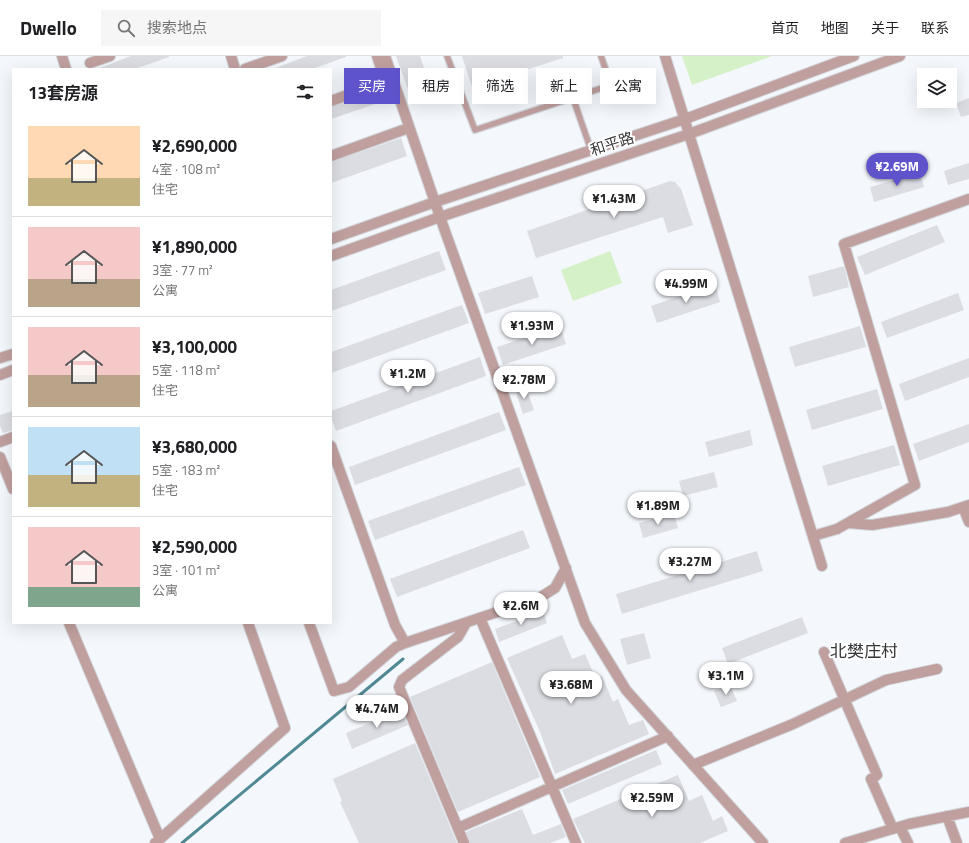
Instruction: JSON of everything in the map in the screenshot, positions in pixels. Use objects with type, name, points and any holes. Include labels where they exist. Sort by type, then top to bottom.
[{"type":"street","points":[[62,56],[66,68]]},
{"type":"street","points":[[90,63],[110,56]]},
{"type":"street","points":[[231,56],[236,68]]},
{"type":"street","points":[[248,68],[282,56]]},
{"type":"street","points":[[377,56],[381,68]]},
{"type":"street","points":[[385,56],[440,217],[586,623],[622,683],[763,843]]},
{"type":"street","points":[[665,56],[822,566]]},
{"type":"street","name":"和平路","points":[[332,239],[435,202],[685,119],[854,56]]},
{"type":"street","name":"和平路","points":[[332,256],[440,217],[689,134],[900,56]]},
{"type":"street","points":[[332,101],[344,97]]},
{"type":"street","points":[[394,104],[413,158]]},
{"type":"street","points":[[332,156],[403,130]]},
{"type":"street","points":[[813,536],[837,529],[915,485],[844,244],[969,199]]},
{"type":"street","points":[[0,358],[12,354]]},
{"type":"street","points":[[0,375],[12,370]]},
{"type":"street","points":[[0,442],[12,437]]},
{"type":"street","points":[[332,449],[395,625],[405,643]]},
{"type":"street","points":[[0,457],[12,486]]},
{"type":"street","points":[[848,523],[872,525],[948,512],[966,506],[969,522]]},
{"type":"street","points":[[309,624],[334,691],[349,687],[396,647],[538,598],[555,588],[566,568]]},
{"type":"street","points":[[480,618],[576,843]]},
{"type":"street","points":[[464,843],[399,687],[402,680],[458,637],[466,622]]},
{"type":"street","points":[[69,624],[157,841],[285,728],[248,624]]},
{"type":"street","points":[[824,652],[878,775],[871,778],[897,828],[908,843]]},
{"type":"street","points":[[693,765],[793,724],[886,680],[937,669]]},
{"type":"street","points":[[458,828],[668,736]]},
{"type":"street","points":[[845,843],[897,828],[969,812]]},
{"type":"street","points":[[947,816],[957,843]]},
{"type":"lane","points":[[448,56],[475,130],[555,104]]},
{"type":"lane","points":[[592,92],[611,85],[601,56]]},
{"type":"lane","points":[[575,104],[591,150]]},
{"type":"green space","points":[[682,56],[772,56],[692,85]]},
{"type":"green space","points":[[610,251],[622,283],[573,301],[561,270]]},
{"type":"building","points":[[131,56],[169,56],[138,68],[100,68]]},
{"type":"building","points":[[307,56],[346,56],[315,68],[276,68]]},
{"type":"building","points":[[396,56],[420,56],[424,68],[408,68],[408,89]]},
{"type":"building","points":[[462,56],[563,56],[563,58],[528,69],[472,68],[472,87]]},
{"type":"building","points":[[969,98],[969,115],[961,117],[957,103]]},
{"type":"building","points":[[344,102],[344,104],[375,104],[332,119],[332,107]]},
{"type":"building","points":[[401,138],[407,156],[332,183],[332,162]]},
{"type":"building","points":[[969,163],[969,179],[948,185],[944,171]]},
{"type":"building","points":[[920,173],[924,187],[874,202],[870,187]]},
{"type":"building","points":[[670,181],[675,182],[681,189],[693,225],[668,233],[663,217],[536,258],[527,231]]},
{"type":"building","points":[[937,225],[945,242],[865,275],[857,257]]},
{"type":"building","points":[[439,251],[446,270],[332,311],[332,290]]},
{"type":"building","points":[[844,266],[849,287],[813,297],[808,276]]},
{"type":"building","points":[[532,276],[539,297],[485,314],[478,293]]},
{"type":"building","points":[[715,284],[720,302],[657,323],[651,306]]},
{"type":"building","points":[[958,293],[964,310],[887,338],[881,322]]},
{"type":"building","points":[[462,305],[469,323],[332,373],[332,352]]},
{"type":"building","points":[[560,326],[566,344],[503,365],[497,347]]},
{"type":"building","points":[[860,326],[866,347],[795,367],[789,347]]},
{"type":"building","points":[[480,357],[486,376],[336,431],[332,420],[332,411]]},
{"type":"building","points":[[969,358],[969,377],[905,401],[899,384]]},
{"type":"building","points":[[526,387],[534,410],[523,414],[515,390]]},
{"type":"building","points":[[877,389],[883,409],[812,430],[806,410]]},
{"type":"building","points":[[12,411],[12,430],[3,433],[0,426],[0,415]]},
{"type":"building","points":[[499,412],[506,430],[355,485],[349,467]]},
{"type":"building","points":[[969,424],[969,442],[919,461],[913,444]]},
{"type":"building","points":[[750,430],[753,445],[709,457],[705,442]]},
{"type":"building","points":[[894,445],[900,465],[828,486],[822,466]]},
{"type":"building","points":[[519,467],[526,485],[375,540],[368,521]]},
{"type":"building","points":[[714,472],[718,487],[683,496],[679,481]]},
{"type":"building","points":[[674,514],[678,528],[643,538],[639,523]]},
{"type":"building","points":[[523,530],[530,548],[397,597],[390,579]]},
{"type":"building","points":[[757,551],[763,571],[622,614],[616,594]]},
{"type":"building","points":[[543,611],[547,623],[499,642],[495,629]]},
{"type":"building","points":[[802,617],[808,633],[728,664],[722,648]]},
{"type":"building","points":[[644,633],[651,658],[627,665],[620,639]]},
{"type":"building","points":[[562,635],[572,659],[585,654],[596,679],[602,676],[613,702],[618,699],[629,725],[643,720],[649,734],[555,774],[540,732],[507,658]]},
{"type":"building","points":[[492,662],[540,777],[458,812],[410,697]]},
{"type":"building","points":[[730,685],[737,701],[721,707],[714,691]]},
{"type":"building","points":[[401,710],[408,725],[352,749],[346,733]]},
{"type":"building","points":[[415,743],[457,843],[359,843],[340,802],[342,801],[333,779]]},
{"type":"building","points":[[656,750],[662,764],[568,804],[562,790]]},
{"type":"building","points":[[678,775],[689,801],[702,795],[713,821],[722,816],[728,831],[700,843],[585,843],[573,819]]},
{"type":"building","points":[[522,809],[533,835],[561,824],[566,837],[550,843],[470,843],[466,832]]},
{"type":"waterway","points":[[182,843],[403,659]]},
{"type":"district","name":"北樊庄村","points":[[864,651]]}]
